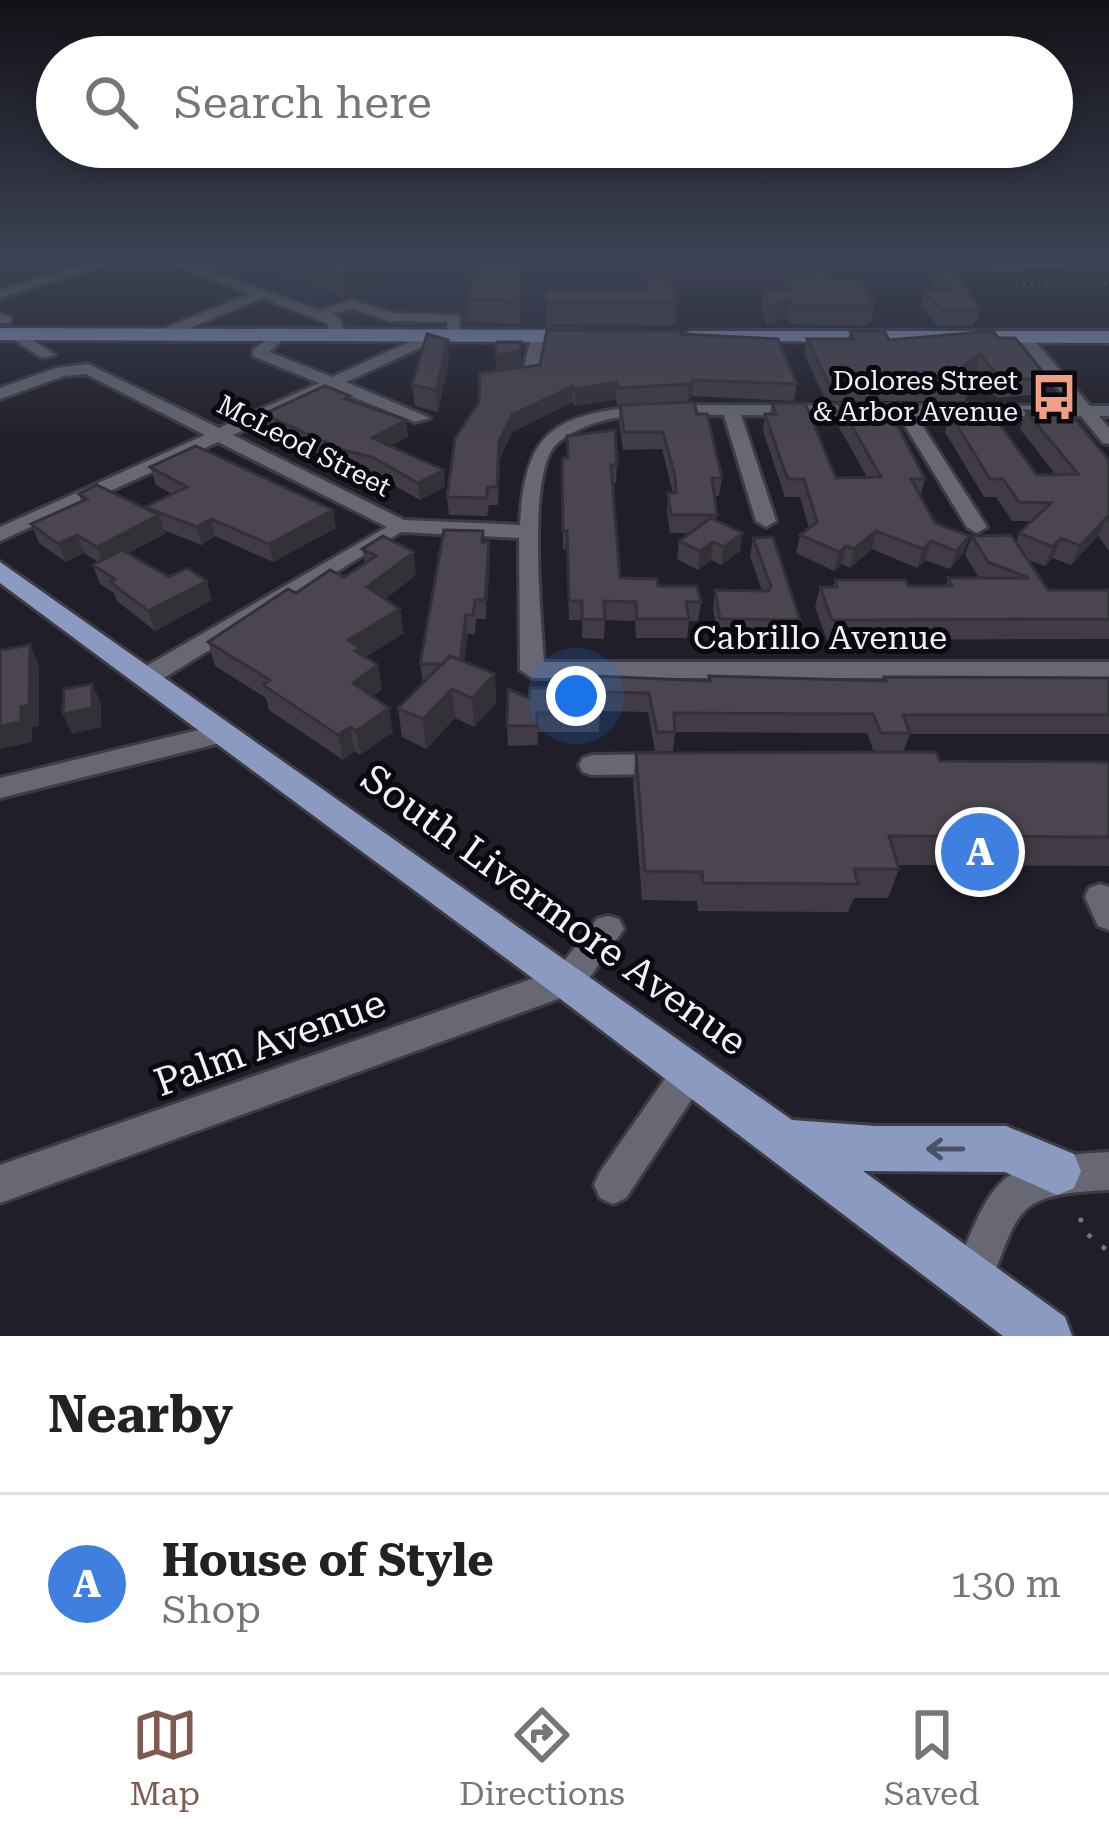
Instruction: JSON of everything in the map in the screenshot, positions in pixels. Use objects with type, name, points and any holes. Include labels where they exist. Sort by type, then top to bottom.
[{"type":"main road","points":[[5,327],[163,334],[605,337]]},
{"type":"main road","points":[[676,337],[1109,338]]},
{"type":"main road","name":"South Livermore Avenue","points":[[0,570],[568,981],[1046,1336]]},
{"type":"main road","points":[[784,1142],[874,1149],[1006,1149],[1057,1172]]},
{"type":"street","points":[[163,334],[194,321]]},
{"type":"street","points":[[304,335],[310,321]]},
{"type":"street","points":[[334,321],[338,335]]},
{"type":"street","points":[[0,535],[443,336],[453,321]]},
{"type":"street","points":[[5,327],[47,355]]},
{"type":"street","points":[[280,335],[258,353],[421,418]]},
{"type":"street","points":[[501,381],[531,375],[537,336]]},
{"type":"street","points":[[1024,337],[1109,439]]},
{"type":"street","name":"McLeod Street","points":[[0,394],[62,371],[88,369],[400,526],[531,532]]},
{"type":"street","points":[[731,410],[766,521]]},
{"type":"street","points":[[905,411],[977,527]]},
{"type":"street","points":[[531,532],[536,459],[562,432],[607,414],[1109,411]]},
{"type":"street","points":[[145,678],[400,526]]},
{"type":"street","name":"Cabrillo Avenue","points":[[531,532],[532,670],[1109,670]]},
{"type":"street","points":[[0,788],[223,733]]},
{"type":"street","points":[[592,764],[688,764]]},
{"type":"street","points":[[568,981],[608,929]]},
{"type":"street","name":"Palm Avenue","points":[[0,1184],[568,981]]},
{"type":"street","points":[[613,1185],[690,1072]]},
{"type":"street","points":[[970,1282],[1004,1200],[1024,1181],[1057,1172],[1109,1171]]},
{"type":"street","points":[[0,1184],[0,1204]]},
{"type":"path","points":[[1080,1218],[1086,1233],[1109,1252]]},
{"type":"shaded area","points":[[335,321],[678,321],[679,327],[338,335]]},
{"type":"building","points":[[547,330],[680,331],[778,339],[797,384],[694,380],[618,388],[617,382],[573,386],[512,415],[499,441],[497,487],[488,487],[486,498],[447,497],[455,438],[479,402],[480,373],[540,365]]},
{"type":"building","points":[[850,331],[884,331],[889,340],[993,331],[998,338],[1015,338],[1047,377],[1003,382],[980,354],[959,369],[970,385],[829,384],[807,339],[854,339]]},
{"type":"building","points":[[427,334],[448,340],[436,390],[412,385]]},
{"type":"building","points":[[497,342],[521,342],[520,351],[495,355]]},
{"type":"building","points":[[325,386],[350,396],[345,399],[406,420],[372,438],[444,470],[418,483],[372,457],[343,450],[264,414]]},
{"type":"building","points":[[694,402],[697,414],[707,414],[722,478],[712,478],[717,515],[671,515],[668,493],[676,493],[675,476],[663,432],[624,432],[620,405]]},
{"type":"building","points":[[772,403],[805,403],[836,478],[881,477],[839,403],[871,403],[877,415],[892,415],[925,479],[911,479],[935,523],[970,536],[956,551],[931,541],[923,549],[876,531],[854,549],[846,546],[839,552],[800,535],[817,522],[804,479],[788,479],[781,461],[765,414],[776,414]]},
{"type":"building","points":[[954,403],[984,403],[1037,475],[1078,474],[1026,411],[1071,414],[1109,460],[1109,520],[1107,517],[1080,546],[1061,538],[1053,547],[1019,533],[1051,503],[1019,502],[1003,479],[990,479],[950,414],[961,414]]},
{"type":"building","points":[[615,430],[617,465],[611,465],[620,578],[657,579],[658,586],[697,586],[701,602],[686,602],[689,619],[637,619],[636,602],[604,601],[605,620],[582,619],[582,601],[569,601],[562,471],[563,458],[568,458],[567,436]]},
{"type":"building","points":[[196,446],[333,510],[269,544],[211,519],[197,527],[145,507],[187,487],[150,467]]},
{"type":"building","points":[[97,485],[159,515],[97,547],[77,535],[58,544],[31,524],[87,499],[79,494]]},
{"type":"building","points":[[711,518],[743,533],[724,547],[713,542],[700,551],[679,541]]},
{"type":"building","points":[[444,530],[483,531],[482,542],[489,542],[485,600],[475,600],[473,615],[466,615],[460,660],[450,656],[443,664],[420,664]]},
{"type":"building","points":[[1011,535],[1048,590],[1109,590],[1109,619],[832,620],[820,587],[837,587],[835,580],[906,580],[908,586],[952,586],[948,578],[1029,578],[988,562],[972,536]]},
{"type":"building","points":[[383,536],[414,552],[367,587],[400,609],[348,640],[361,648],[355,651],[378,665],[353,683],[389,708],[356,731],[350,727],[338,735],[263,685],[270,680],[208,642],[288,589],[296,593],[330,570],[344,577],[376,556],[362,549]]},
{"type":"building","points":[[773,537],[800,620],[720,619],[715,590],[768,591],[771,586],[753,538]]},
{"type":"building","points":[[122,550],[169,577],[187,568],[207,581],[148,611],[93,565]]},
{"type":"building","points":[[30,645],[29,705],[21,707],[21,722],[0,726],[0,650]]},
{"type":"building","points":[[450,656],[495,674],[472,698],[452,689],[423,719],[398,708]]},
{"type":"building","points":[[593,676],[710,681],[709,676],[886,681],[884,677],[1109,678],[1109,715],[903,715],[910,733],[881,733],[873,714],[674,713],[675,732],[657,732],[649,693],[599,692],[600,712],[537,713],[537,726],[507,726],[508,689],[529,698],[530,688],[567,687],[566,681],[594,681]]},
{"type":"building","points":[[92,684],[92,708],[63,714],[64,689]]},
{"type":"building","points":[[936,752],[940,761],[1109,762],[1109,837],[889,836],[899,869],[854,869],[858,884],[703,883],[702,872],[645,871],[636,753]]},
{"type":"place","name":"Dolores Street & Arbor Avenue","points":[[1054,397]]},
{"type":"place","name":"House of Style","points":[[980,852]]}]
